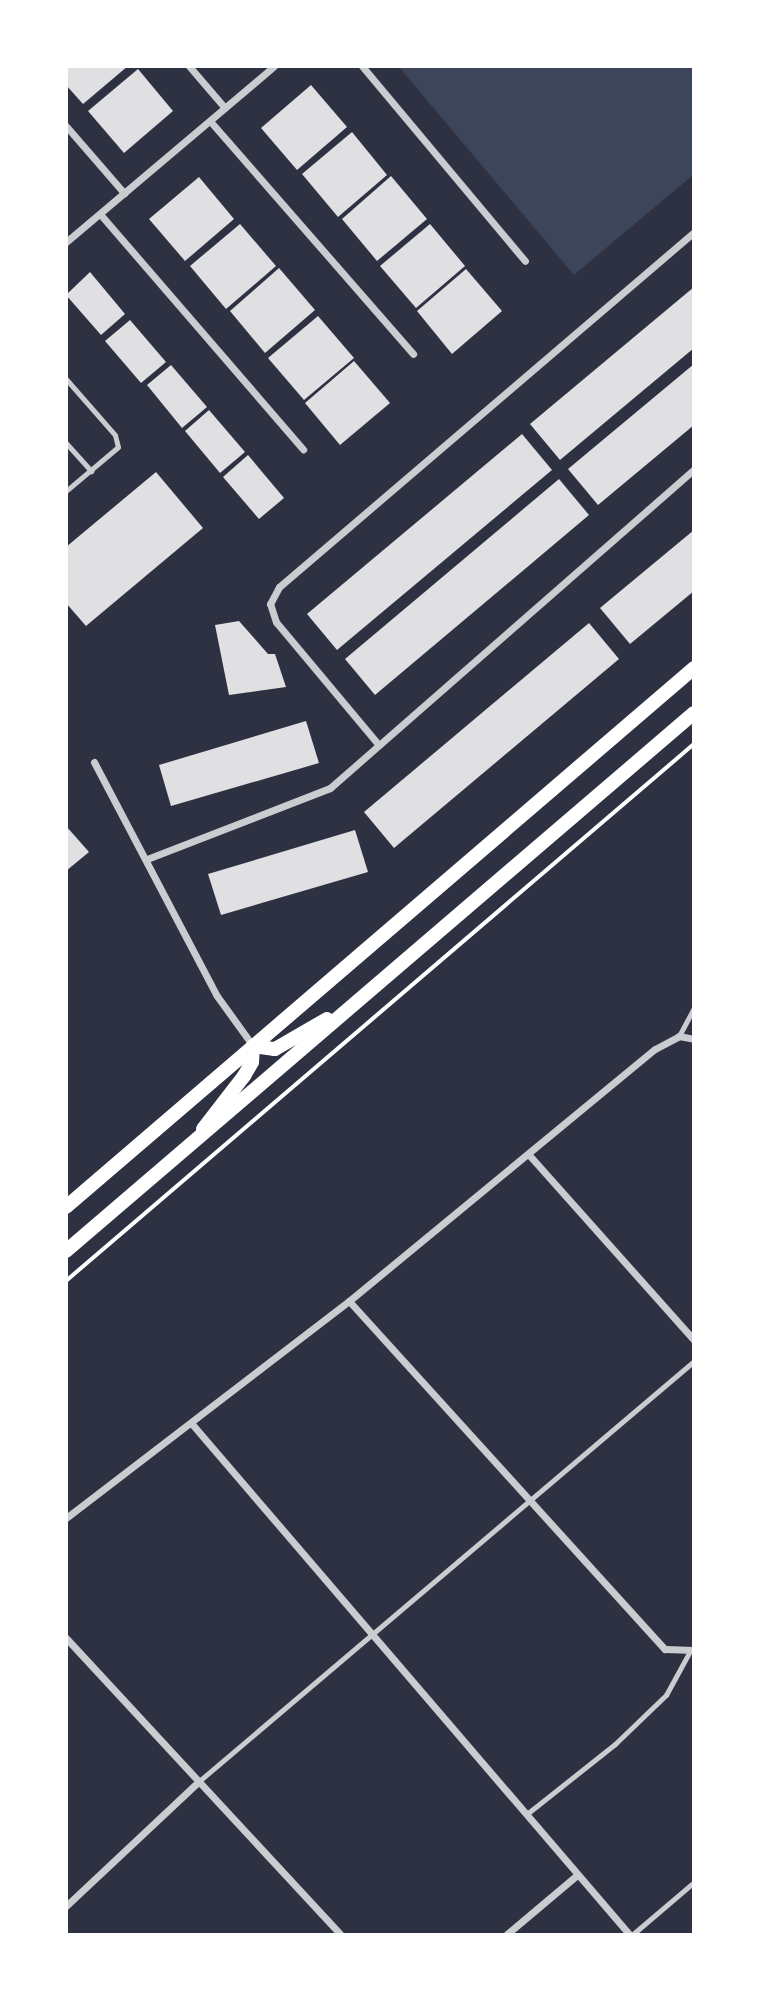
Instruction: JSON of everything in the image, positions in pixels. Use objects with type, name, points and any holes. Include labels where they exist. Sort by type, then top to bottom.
[{"type":"main road","points":[[66,1207],[694,668]]},
{"type":"main road","points":[[66,1251],[694,713]]},
{"type":"main road","points":[[253,1046],[275,1049],[346,1010]]},
{"type":"main road","points":[[199,1137],[209,1116],[244,1076],[252,1062],[253,1046]]},
{"type":"street","points":[[189,66],[225,108]]},
{"type":"street","points":[[66,242],[274,66]]},
{"type":"street","points":[[362,66],[524,261]]},
{"type":"street","points":[[210,121],[413,354]]},
{"type":"street","points":[[66,126],[124,194]]},
{"type":"street","points":[[100,214],[303,449]]},
{"type":"street","points":[[378,744],[276,622],[270,604],[279,587],[694,232]]},
{"type":"street","points":[[147,859],[330,789],[378,744],[694,469]]},
{"type":"street","points":[[94,762],[217,996],[253,1046]]},
{"type":"street","points":[[66,1518],[349,1301],[530,1156],[655,1049],[679,1037],[694,1039]]},
{"type":"street","points":[[530,1156],[694,1340]]},
{"type":"street","points":[[349,1301],[531,1496],[665,1649],[692,1650]]},
{"type":"street","points":[[192,1424],[528,1813],[577,1875],[631,1934]]},
{"type":"street","points":[[66,1638],[340,1934]]},
{"type":"street","points":[[66,1906],[198,1782]]},
{"type":"street","points":[[507,1934],[577,1875]]},
{"type":"lane","points":[[66,379],[115,435],[118,447],[66,491]]},
{"type":"lane","points":[[66,443],[91,471]]},
{"type":"lane","points":[[679,1037],[694,1008]]},
{"type":"lane","points":[[198,1782],[374,1636],[531,1496],[694,1361]]},
{"type":"lane","points":[[528,1813],[615,1744],[666,1695],[692,1650]]},
{"type":"lane","points":[[631,1934],[694,1882]]},
{"type":"path","points":[[66,1281],[694,744]]},
{"type":"shaded area","points":[[399,67],[693,67],[693,175],[574,275]]},
{"type":"building","points":[[66,66],[128,66],[83,104],[66,85]]},
{"type":"building","points":[[138,69],[173,111],[124,153],[88,111]]},
{"type":"building","points":[[311,85],[347,127],[297,170],[261,128]]},
{"type":"building","points":[[352,132],[387,175],[338,217],[302,174]]},
{"type":"building","points":[[391,176],[427,219],[377,261],[342,219]]},
{"type":"building","points":[[199,177],[234,219],[185,261],[149,219]]},
{"type":"building","points":[[240,224],[276,266],[226,309],[190,266]]},
{"type":"building","points":[[430,224],[465,266],[416,308],[380,266]]},
{"type":"building","points":[[279,268],[315,310],[265,353],[230,311]]},
{"type":"building","points":[[466,269],[502,311],[452,354],[417,311]]},
{"type":"building","points":[[90,272],[125,314],[101,335],[66,295]]},
{"type":"building","points":[[694,287],[694,348],[560,460],[530,424]]},
{"type":"building","points":[[318,316],[354,358],[304,400],[268,358]]},
{"type":"building","points":[[130,320],[166,362],[141,383],[105,341]]},
{"type":"building","points":[[354,361],[390,403],[340,445],[305,403]]},
{"type":"building","points":[[694,364],[694,425],[598,505],[568,469]]},
{"type":"building","points":[[171,365],[207,407],[182,428],[147,385]]},
{"type":"building","points":[[209,410],[245,452],[220,473],[185,431]]},
{"type":"building","points":[[522,434],[552,470],[337,650],[307,614]]},
{"type":"building","points":[[248,455],[284,498],[259,519],[223,477]]},
{"type":"building","points":[[156,472],[203,528],[86,626],[66,603],[66,547]]},
{"type":"building","points":[[559,479],[589,515],[375,695],[345,659]]},
{"type":"building","points":[[694,530],[694,591],[630,644],[600,608]]},
{"type":"building","points":[[239,621],[268,654],[275,654],[286,687],[229,695],[215,625]]},
{"type":"building","points":[[589,623],[619,659],[394,848],[364,812]]},
{"type":"building","points":[[306,721],[319,763],[171,806],[159,765]]},
{"type":"building","points":[[66,826],[89,852],[66,871]]},
{"type":"building","points":[[355,830],[368,872],[221,915],[208,874]]}]
